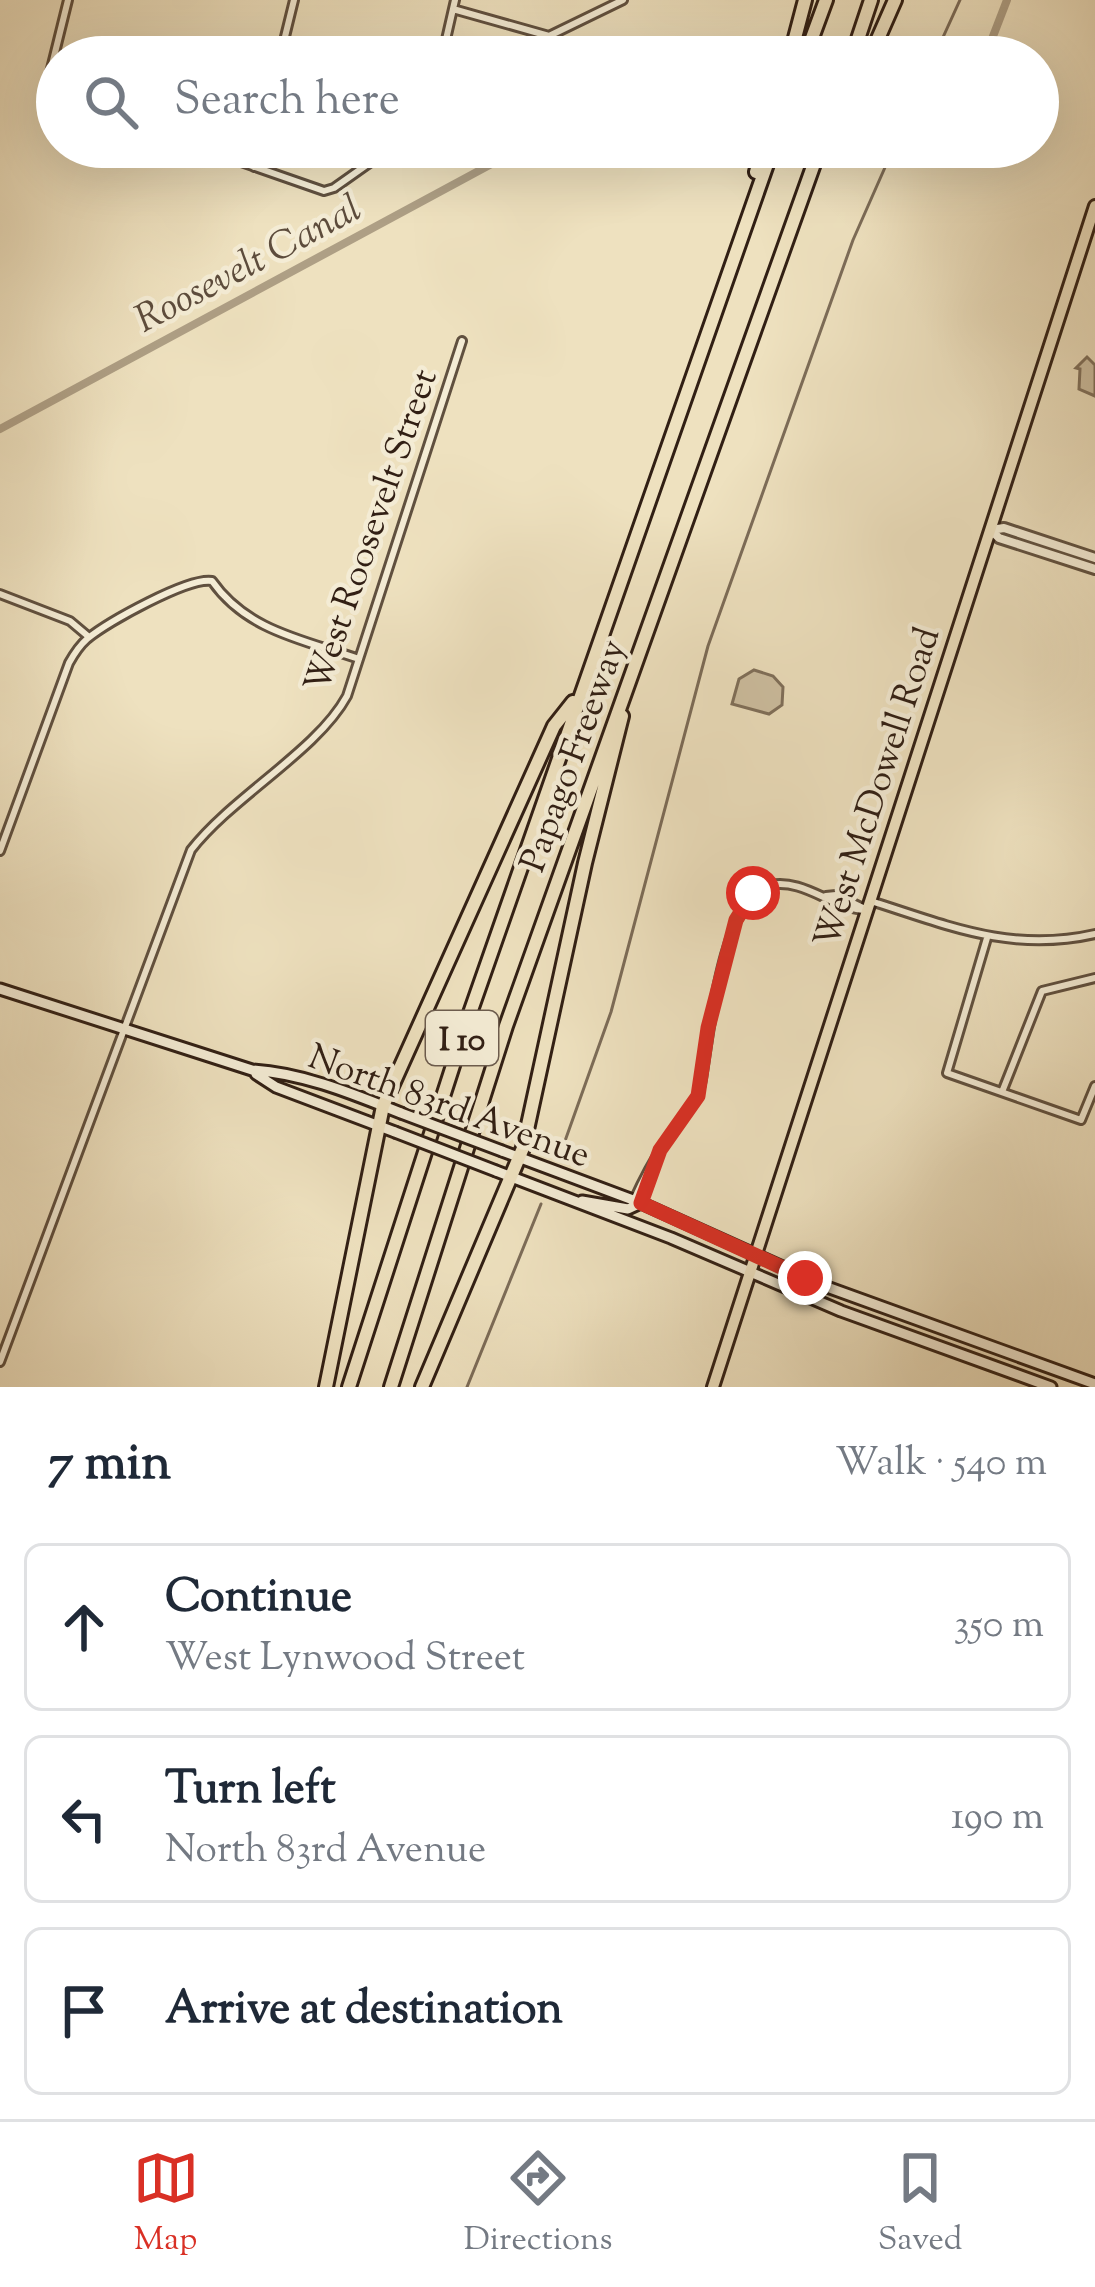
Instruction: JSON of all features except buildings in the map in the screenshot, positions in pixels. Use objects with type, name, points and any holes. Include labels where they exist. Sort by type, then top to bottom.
[{"type":"highway","points":[[796,36],[805,0]]},
{"type":"highway","points":[[813,36],[826,0]]},
{"type":"highway","points":[[859,36],[871,0]]},
{"type":"highway","points":[[879,36],[895,0]]},
{"type":"highway","points":[[738,243],[758,168]]},
{"type":"highway","name":"Papago Freeway","points":[[349,1387],[477,994],[765,168]]},
{"type":"highway","name":"Papago Freeway","points":[[391,1387],[506,1026],[812,168]]},
{"type":"highway","points":[[326,1387],[382,1106],[554,726],[582,692]]},
{"type":"highway","points":[[422,1387],[520,1157],[584,863],[620,732],[623,697]]},
{"type":"main road","name":"West McDowell Road","points":[[713,1387],[1095,206]]},
{"type":"main road","name":"North 83rd Avenue","points":[[0,989],[124,1031],[252,1070],[281,1072],[382,1106],[638,1202],[827,1287],[1095,1384]]},
{"type":"main road","name":"North 83rd Avenue","points":[[252,1070],[276,1087],[576,1201],[868,1322],[1051,1387]]},
{"type":"main road","points":[[576,1201],[593,1200],[628,1210],[638,1202]]},
{"type":"main road","points":[[983,1363],[988,1347]]},
{"type":"street","points":[[59,36],[68,0]]},
{"type":"street","points":[[285,36],[294,0]]},
{"type":"street","points":[[447,36],[454,4],[549,36],[623,0]]},
{"type":"street","points":[[257,168],[324,191],[362,168]]},
{"type":"street","name":"West Roosevelt Street","points":[[0,1362],[191,850],[221,816],[334,715],[346,696],[462,341]]},
{"type":"street","points":[[991,530],[1004,528],[1095,559]]},
{"type":"street","points":[[991,530],[999,538],[1095,569]]},
{"type":"street","points":[[0,851],[69,663],[89,637],[198,578],[212,580],[229,603],[257,624],[359,658]]},
{"type":"street","points":[[0,594],[63,618],[89,637]]},
{"type":"street","points":[[638,1202],[652,1176],[652,1166],[698,1096],[708,1028],[736,920],[753,893],[783,884],[826,896],[853,910],[868,905],[988,938],[1051,942],[1095,934]]},
{"type":"street","points":[[988,938],[947,1073],[1081,1120],[1095,1086]]},
{"type":"street","points":[[1002,1092],[1042,991],[1095,978]]},
{"type":"shaded area","points":[[1087,357],[1095,365],[1095,396],[1079,389],[1080,369],[1076,368]]},
{"type":"shaded area","points":[[754,670],[773,676],[783,687],[782,705],[769,714],[732,704],[739,679]]},
{"type":"waterway","points":[[944,36],[960,0]]},
{"type":"waterway","name":"Roosevelt Canal","points":[[993,36],[1007,0]]},
{"type":"waterway","name":"Roosevelt Canal","points":[[0,429],[484,168]]},
{"type":"waterway","points":[[560,1155],[611,1012],[708,646],[853,240],[885,168]]},
{"type":"waterway","points":[[467,1387],[541,1204]]},
{"type":"route","points":[[753,893],[736,920],[708,1028],[698,1096],[660,1150],[641,1203],[805,1278]]}]
